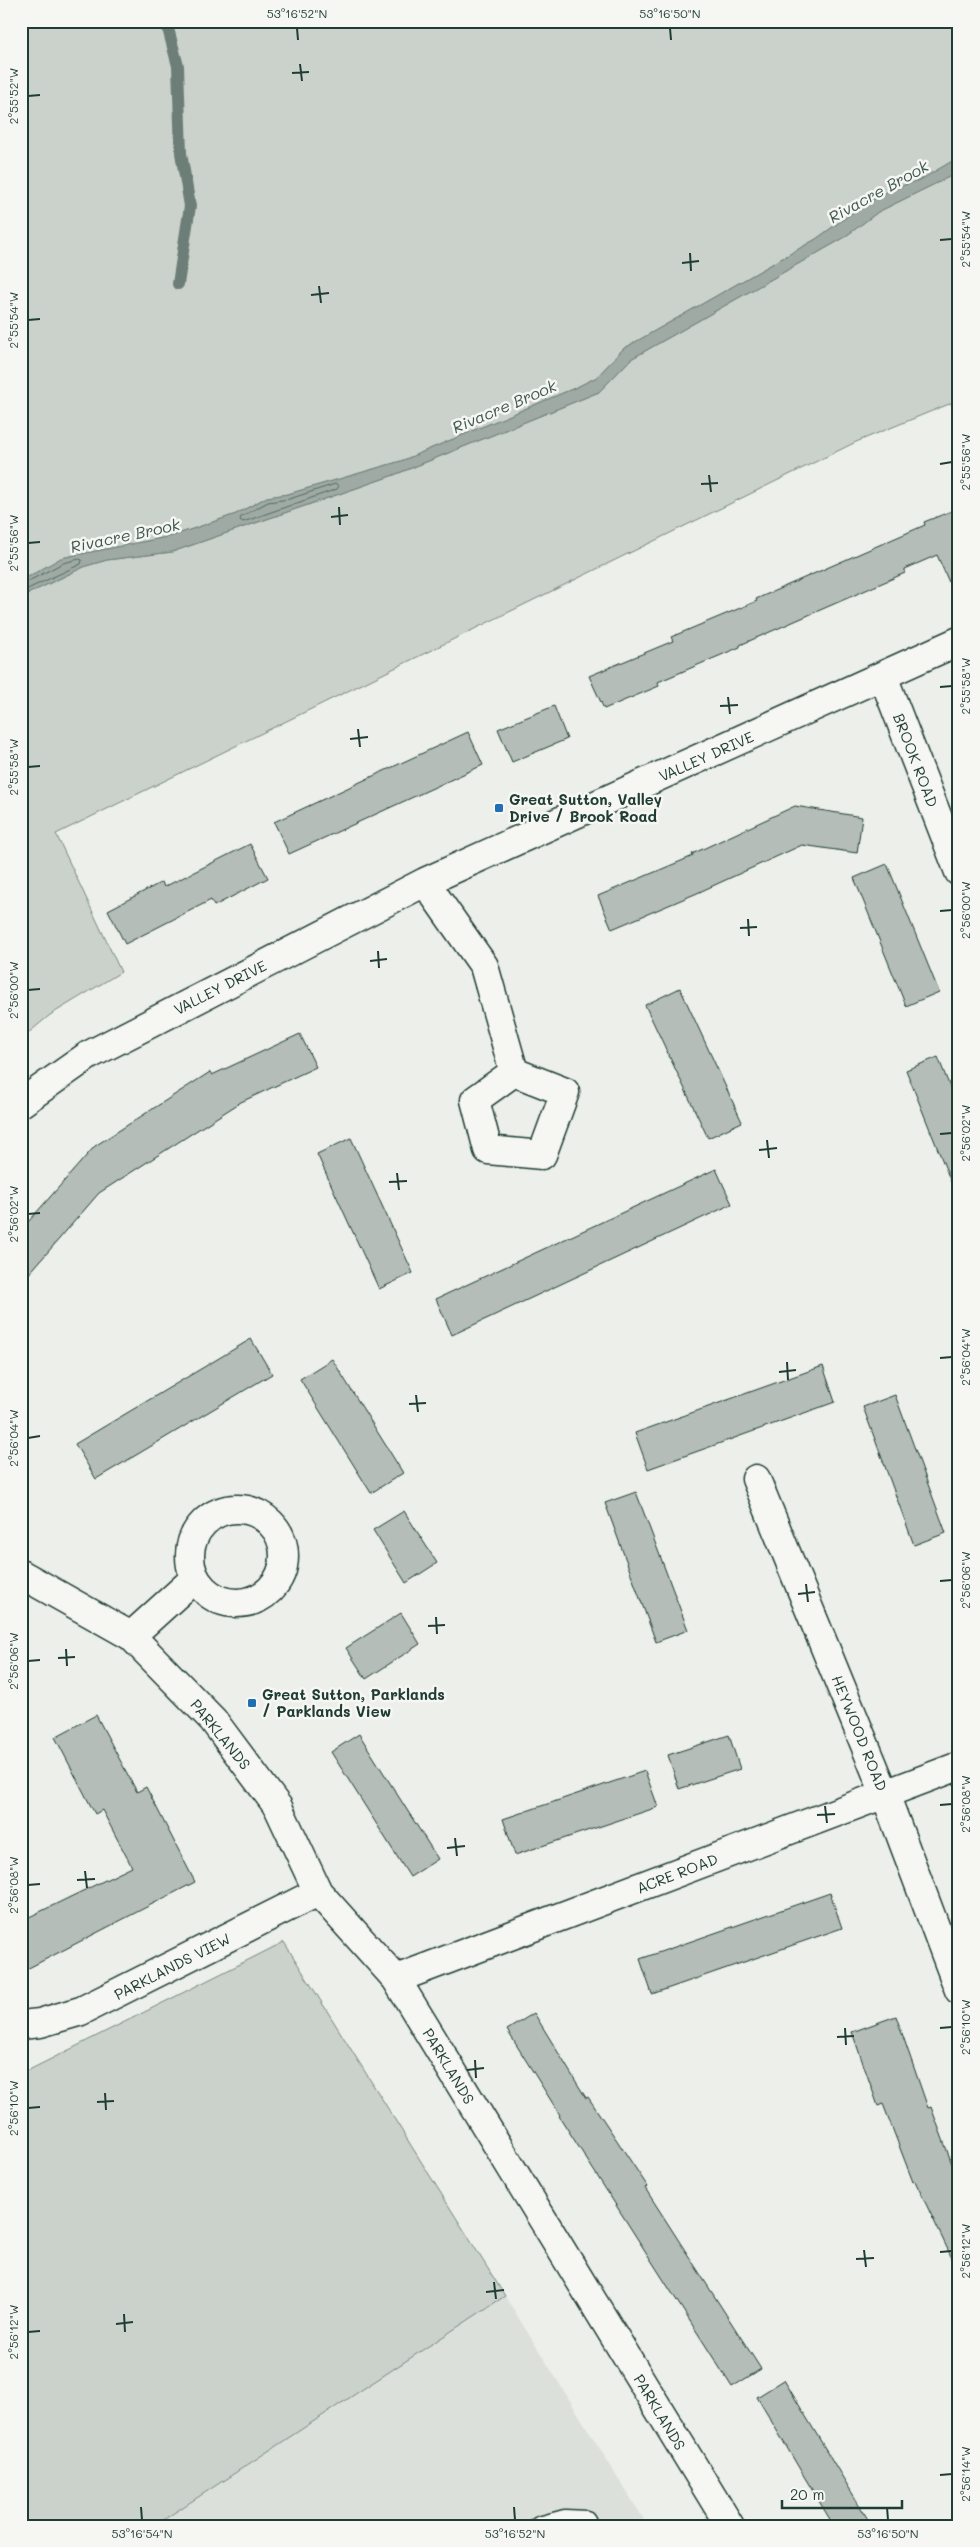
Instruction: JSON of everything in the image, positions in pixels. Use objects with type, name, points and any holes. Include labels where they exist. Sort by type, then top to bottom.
[{"type":"street","name":"VALLEY DRIVE","points":[[21,1103],[89,1055],[425,882],[959,641]]},
{"type":"street","name":"BROOK ROAD","points":[[883,676],[959,872]]},
{"type":"street","points":[[425,882],[484,966],[514,1072]]},
{"type":"street","name":"HEYWOOD ROAD","points":[[756,1479],[884,1794],[959,1990]]},
{"type":"street","name":"PARKLANDS","points":[[21,1574],[131,1636],[213,1720],[278,1806],[318,1892],[396,1979],[730,2526]]},
{"type":"street","points":[[131,1636],[195,1578]]},
{"type":"street","name":"ACRE ROAD","points":[[396,1979],[959,1766]]},
{"type":"street","name":"PARKLANDS VIEW","points":[[21,2025],[40,2023],[81,2011],[318,1892]]},
{"type":"lane","points":[[538,2526],[565,2519],[586,2520],[589,2526]]},
{"type":"shaded area","points":[[21,21],[959,21],[959,157],[922,179],[893,189],[869,201],[816,239],[623,349],[597,377],[577,387],[401,461],[288,494],[267,497],[236,514],[172,536],[61,558],[21,581]]},
{"type":"shaded area","points":[[959,172],[959,400],[856,442],[56,834],[121,972],[50,1015],[21,1039],[21,597],[86,566],[107,560],[172,552],[394,475],[599,392],[631,359],[842,239],[878,212]]},
{"type":"shaded area","points":[[284,1942],[505,2296],[154,2526],[21,2526],[21,2074]]},
{"type":"shaded area","points":[[505,2296],[648,2526],[154,2526]]},
{"type":"water","points":[[959,157],[959,172],[878,212],[842,239],[631,359],[599,392],[394,475],[172,552],[107,560],[86,566],[21,597],[21,581],[61,558],[172,536],[236,514],[267,497],[288,494],[401,461],[577,387],[597,377],[623,349],[816,239],[869,201],[893,189],[922,179]]},
{"type":"building","points":[[959,508],[959,605],[937,555],[905,569],[905,573],[658,682],[659,686],[604,709],[589,676],[673,641],[671,637],[757,601],[756,599],[925,525],[924,522]]},
{"type":"building","points":[[554,706],[567,739],[512,762],[498,729]]},
{"type":"building","points":[[468,732],[483,765],[289,854],[274,822]]},
{"type":"building","points":[[795,806],[862,817],[857,853],[802,845],[695,894],[612,929],[598,896],[693,856],[692,854]]},
{"type":"building","points":[[250,844],[268,878],[214,906],[211,900],[125,944],[108,910],[162,882],[164,887]]},
{"type":"building","points":[[887,864],[939,992],[906,1006],[854,878]]},
{"type":"building","points":[[680,988],[742,1122],[708,1138],[645,1005]]},
{"type":"building","points":[[300,1034],[316,1067],[241,1102],[99,1193],[21,1283],[21,1230],[95,1146],[210,1072],[212,1075]]},
{"type":"building","points":[[938,1057],[959,1110],[959,1197],[957,1197],[906,1070]]},
{"type":"building","points":[[351,1138],[413,1273],[379,1289],[317,1154]]},
{"type":"building","points":[[716,1169],[732,1204],[452,1335],[436,1299]]},
{"type":"building","points":[[251,1339],[272,1374],[96,1479],[75,1444]]},
{"type":"building","points":[[332,1359],[403,1473],[371,1493],[300,1379]]},
{"type":"building","points":[[823,1366],[835,1402],[648,1469],[635,1433]]},
{"type":"building","points":[[895,1395],[946,1533],[914,1545],[863,1407]]},
{"type":"building","points":[[636,1492],[688,1630],[656,1642],[605,1503]]},
{"type":"building","points":[[404,1511],[437,1563],[406,1583],[373,1530]]},
{"type":"building","points":[[401,1613],[420,1644],[366,1679],[346,1648]]},
{"type":"building","points":[[96,1715],[137,1792],[146,1787],[195,1882],[21,1972],[21,1921],[132,1867],[102,1810],[95,1814],[55,1737]]},
{"type":"building","points":[[359,1734],[438,1859],[410,1877],[331,1752]]},
{"type":"building","points":[[729,1735],[740,1769],[679,1789],[668,1755]]},
{"type":"building","points":[[645,1771],[658,1807],[515,1855],[503,1819]]},
{"type":"building","points":[[830,1893],[842,1928],[652,1994],[640,1959]]},
{"type":"building","points":[[534,2013],[586,2098],[588,2097],[648,2187],[645,2188],[761,2369],[732,2387],[559,2116],[507,2030]]},
{"type":"building","points":[[896,2016],[928,2108],[931,2107],[959,2183],[959,2273],[915,2181],[913,2182],[883,2104],[878,2106],[852,2032]]},
{"type":"building","points":[[784,2380],[872,2526],[834,2526],[805,2478],[757,2397]]},
{"type":"waterway","points":[[166,21],[178,66],[181,153],[190,206],[178,284]]},
{"type":"place","name":"Great Sutton, Valley Drive / Brook Road","points":[[499,808]]},
{"type":"place","name":"Great Sutton, Parklands / Parklands View","points":[[252,1703]]},
{"type":"water label","name":"Rivacre Brook","points":[[878,191]]},
{"type":"water label","name":"Rivacre Brook","points":[[504,406]]},
{"type":"water label","name":"Rivacre Brook","points":[[125,535]]}]
